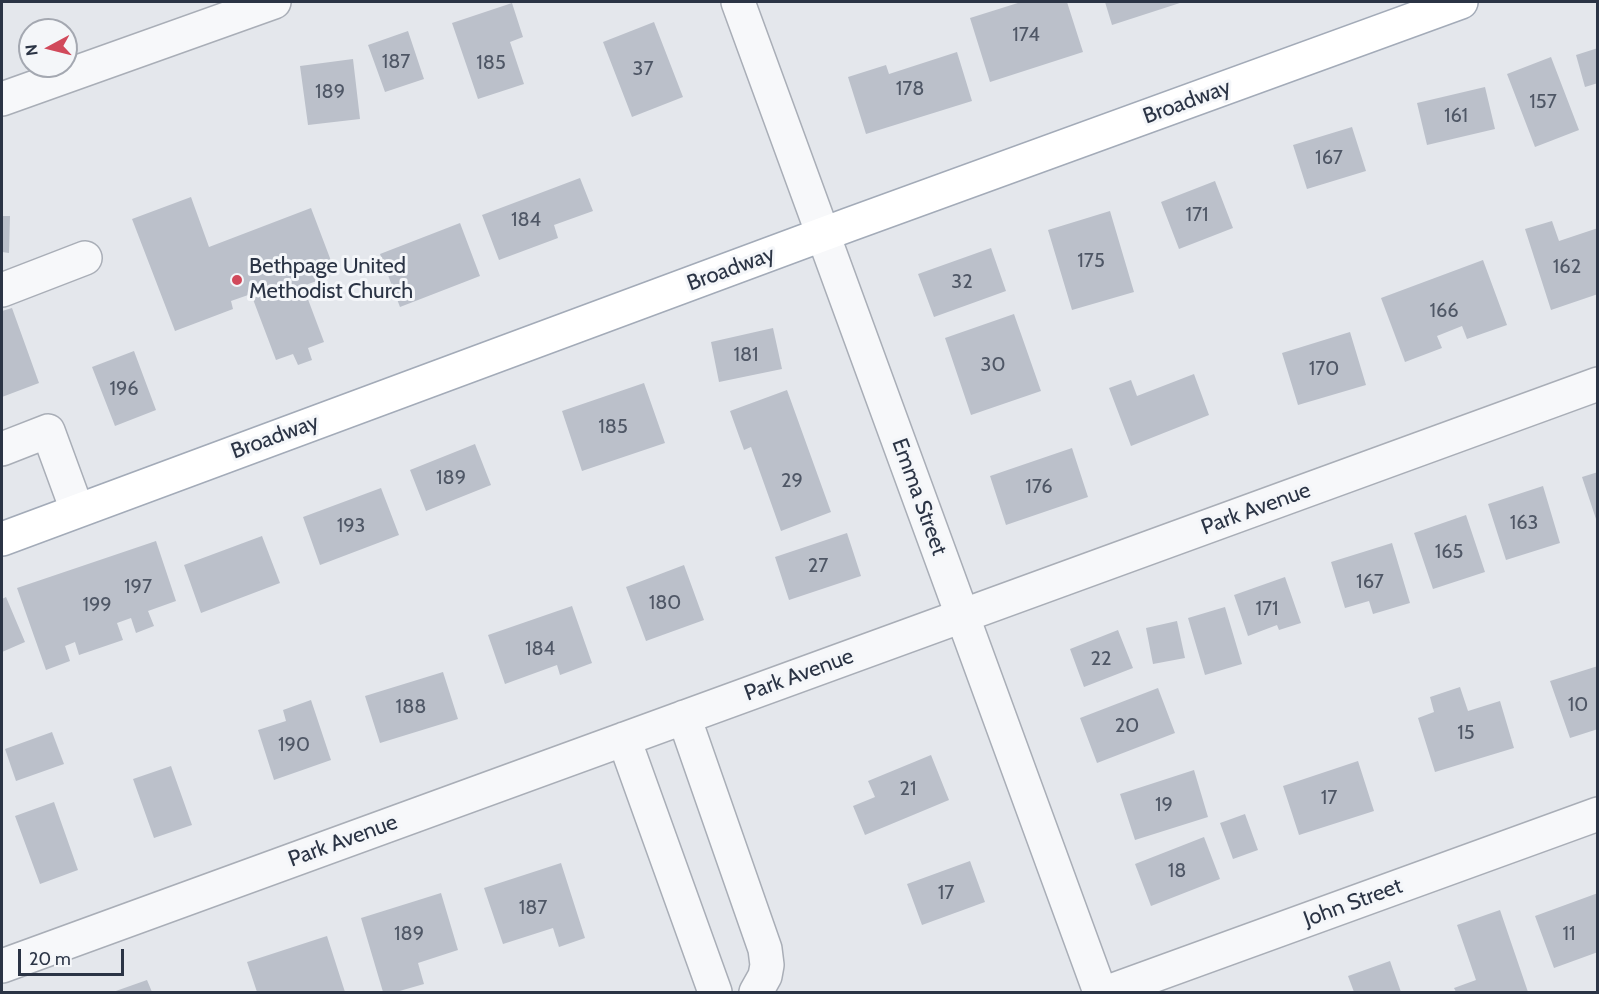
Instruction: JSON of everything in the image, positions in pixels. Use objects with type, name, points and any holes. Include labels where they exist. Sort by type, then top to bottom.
[{"type":"main road","name":"Broadway","points":[[2,539],[1461,2]]},
{"type":"street","points":[[2,99],[274,2]]},
{"type":"street","name":"Emma Street","points":[[738,2],[1100,993]]},
{"type":"street","points":[[2,290],[86,258]]},
{"type":"street","name":"Park Avenue","points":[[2,966],[1598,384]]},
{"type":"street","points":[[2,449],[48,431],[77,510]]},
{"type":"street","points":[[684,717],[765,949],[767,964],[765,976],[756,993]]},
{"type":"street","points":[[624,739],[716,993]]},
{"type":"street","name":"John Street","points":[[1108,993],[1598,814]]},
{"type":"building","points":[[1021,2],[1067,2],[1083,52],[990,82],[970,18]]},
{"type":"building","points":[[1105,2],[1183,2],[1112,25]]},
{"type":"building","points":[[512,3],[523,37],[510,42],[524,84],[478,99],[452,23]]},
{"type":"building","points":[[654,22],[683,97],[632,117],[603,42]]},
{"type":"building","points":[[408,31],[424,79],[385,92],[368,45]]},
{"type":"building","points":[[1598,48],[1598,83],[1585,87],[1576,55]]},
{"type":"building","points":[[957,52],[972,101],[866,134],[848,77],[886,65],[889,74]]},
{"type":"building","points":[[1551,57],[1579,130],[1535,147],[1507,74]]},
{"type":"building","points":[[353,59],[360,119],[308,125],[300,66]]},
{"type":"building","points":[[1485,87],[1495,129],[1427,145],[1417,103]]},
{"type":"building","points":[[1352,127],[1366,171],[1307,189],[1293,145]]},
{"type":"building","points":[[580,178],[593,211],[554,225],[558,238],[499,260],[482,215]]},
{"type":"building","points":[[1215,181],[1233,228],[1179,249],[1161,202]]},
{"type":"building","name":"Bethpage United Methodist Church","points":[[191,197],[209,247],[311,208],[336,274],[303,286],[324,342],[308,348],[312,360],[298,365],[293,354],[276,360],[251,294],[231,301],[233,309],[175,331],[132,219]]},
{"type":"building","points":[[1110,211],[1134,292],[1072,310],[1048,230]]},
{"type":"building","points":[[2,216],[10,216],[9,253],[2,252]]},
{"type":"building","points":[[1552,221],[1559,241],[1598,228],[1598,294],[1551,310],[1525,229]]},
{"type":"building","points":[[460,223],[480,276],[400,307],[380,254]]},
{"type":"building","points":[[991,248],[1006,291],[934,317],[918,274]]},
{"type":"building","points":[[1483,260],[1507,325],[1467,339],[1462,326],[1437,336],[1442,348],[1405,362],[1381,298]]},
{"type":"building","points":[[12,308],[39,383],[2,397],[2,311]]},
{"type":"building","points":[[1014,314],[1041,391],[971,415],[945,338]]},
{"type":"building","points":[[773,328],[782,369],[719,382],[711,342]]},
{"type":"building","points":[[1350,332],[1366,385],[1298,405],[1282,353]]},
{"type":"building","points":[[134,351],[156,410],[115,426],[92,367]]},
{"type":"building","points":[[1194,374],[1209,415],[1131,446],[1109,388],[1131,380],[1137,396]]},
{"type":"building","points":[[644,383],[665,443],[582,471],[562,411]]},
{"type":"building","points":[[787,390],[831,512],[781,531],[751,447],[744,450],[730,411]]},
{"type":"building","points":[[475,444],[491,485],[426,511],[410,470]]},
{"type":"building","points":[[1072,448],[1088,497],[1006,525],[990,476]]},
{"type":"building","points":[[1598,472],[1598,522],[1597,522],[1582,477]]},
{"type":"building","points":[[1543,486],[1560,543],[1506,560],[1488,504]]},
{"type":"building","points":[[381,488],[399,535],[320,565],[303,517]]},
{"type":"building","points":[[1466,515],[1485,572],[1433,589],[1414,533]]},
{"type":"building","points":[[847,533],[861,576],[789,600],[775,557]]},
{"type":"building","points":[[262,536],[280,583],[201,613],[184,565]]},
{"type":"building","points":[[156,541],[176,601],[148,611],[154,626],[136,633],[131,618],[117,623],[123,640],[79,655],[75,642],[65,646],[70,661],[46,670],[17,588]]},
{"type":"building","points":[[1392,543],[1410,603],[1373,614],[1369,601],[1345,608],[1331,562]]},
{"type":"building","points":[[684,565],[704,620],[646,641],[626,587]]},
{"type":"building","points":[[1285,577],[1301,623],[1279,630],[1277,625],[1248,636],[1234,595]]},
{"type":"building","points":[[6,597],[25,642],[2,652],[2,599]]},
{"type":"building","points":[[572,606],[592,663],[560,675],[557,665],[505,684],[488,635]]},
{"type":"building","points":[[1225,607],[1242,664],[1205,675],[1188,618]]},
{"type":"building","points":[[1177,621],[1185,658],[1153,664],[1146,628]]},
{"type":"building","points":[[1118,630],[1133,668],[1084,687],[1070,649]]},
{"type":"building","points":[[1598,666],[1598,729],[1570,738],[1550,681]]},
{"type":"building","points":[[443,672],[458,719],[380,743],[365,696]]},
{"type":"building","points":[[1460,687],[1468,711],[1500,701],[1514,748],[1435,772],[1418,718],[1434,712],[1430,697]]},
{"type":"building","points":[[1158,688],[1175,733],[1097,763],[1080,718]]},
{"type":"building","points":[[311,700],[331,760],[274,780],[258,730],[286,721],[283,710]]},
{"type":"building","points":[[52,732],[64,764],[16,781],[5,749]]},
{"type":"building","points":[[931,755],[949,800],[865,835],[853,806],[875,797],[868,781]]},
{"type":"building","points":[[1358,761],[1374,811],[1299,835],[1283,786]]},
{"type":"building","points":[[171,766],[192,825],[154,838],[133,779]]},
{"type":"building","points":[[1194,770],[1208,817],[1135,840],[1120,794]]},
{"type":"building","points":[[54,802],[78,870],[40,884],[15,816]]},
{"type":"building","points":[[1245,814],[1258,850],[1233,859],[1220,823]]},
{"type":"building","points":[[1204,837],[1220,879],[1151,906],[1135,864]]},
{"type":"building","points":[[970,861],[985,902],[922,925],[907,884]]},
{"type":"building","points":[[561,863],[585,938],[559,947],[553,928],[503,944],[484,888]]},
{"type":"building","points":[[441,893],[458,950],[418,963],[424,984],[396,992],[383,992],[361,918]]},
{"type":"building","points":[[1598,893],[1598,952],[1554,968],[1535,916]]},
{"type":"building","points":[[1500,910],[1528,992],[1456,992],[1454,988],[1476,980],[1457,925]]},
{"type":"building","points":[[327,936],[345,992],[257,992],[247,962]]},
{"type":"building","points":[[1390,961],[1401,992],[1354,992],[1348,976]]},
{"type":"building","points":[[147,980],[152,992],[113,992]]},
{"type":"place","name":"Bethpage United Methodist Church","points":[[237,280]]}]
